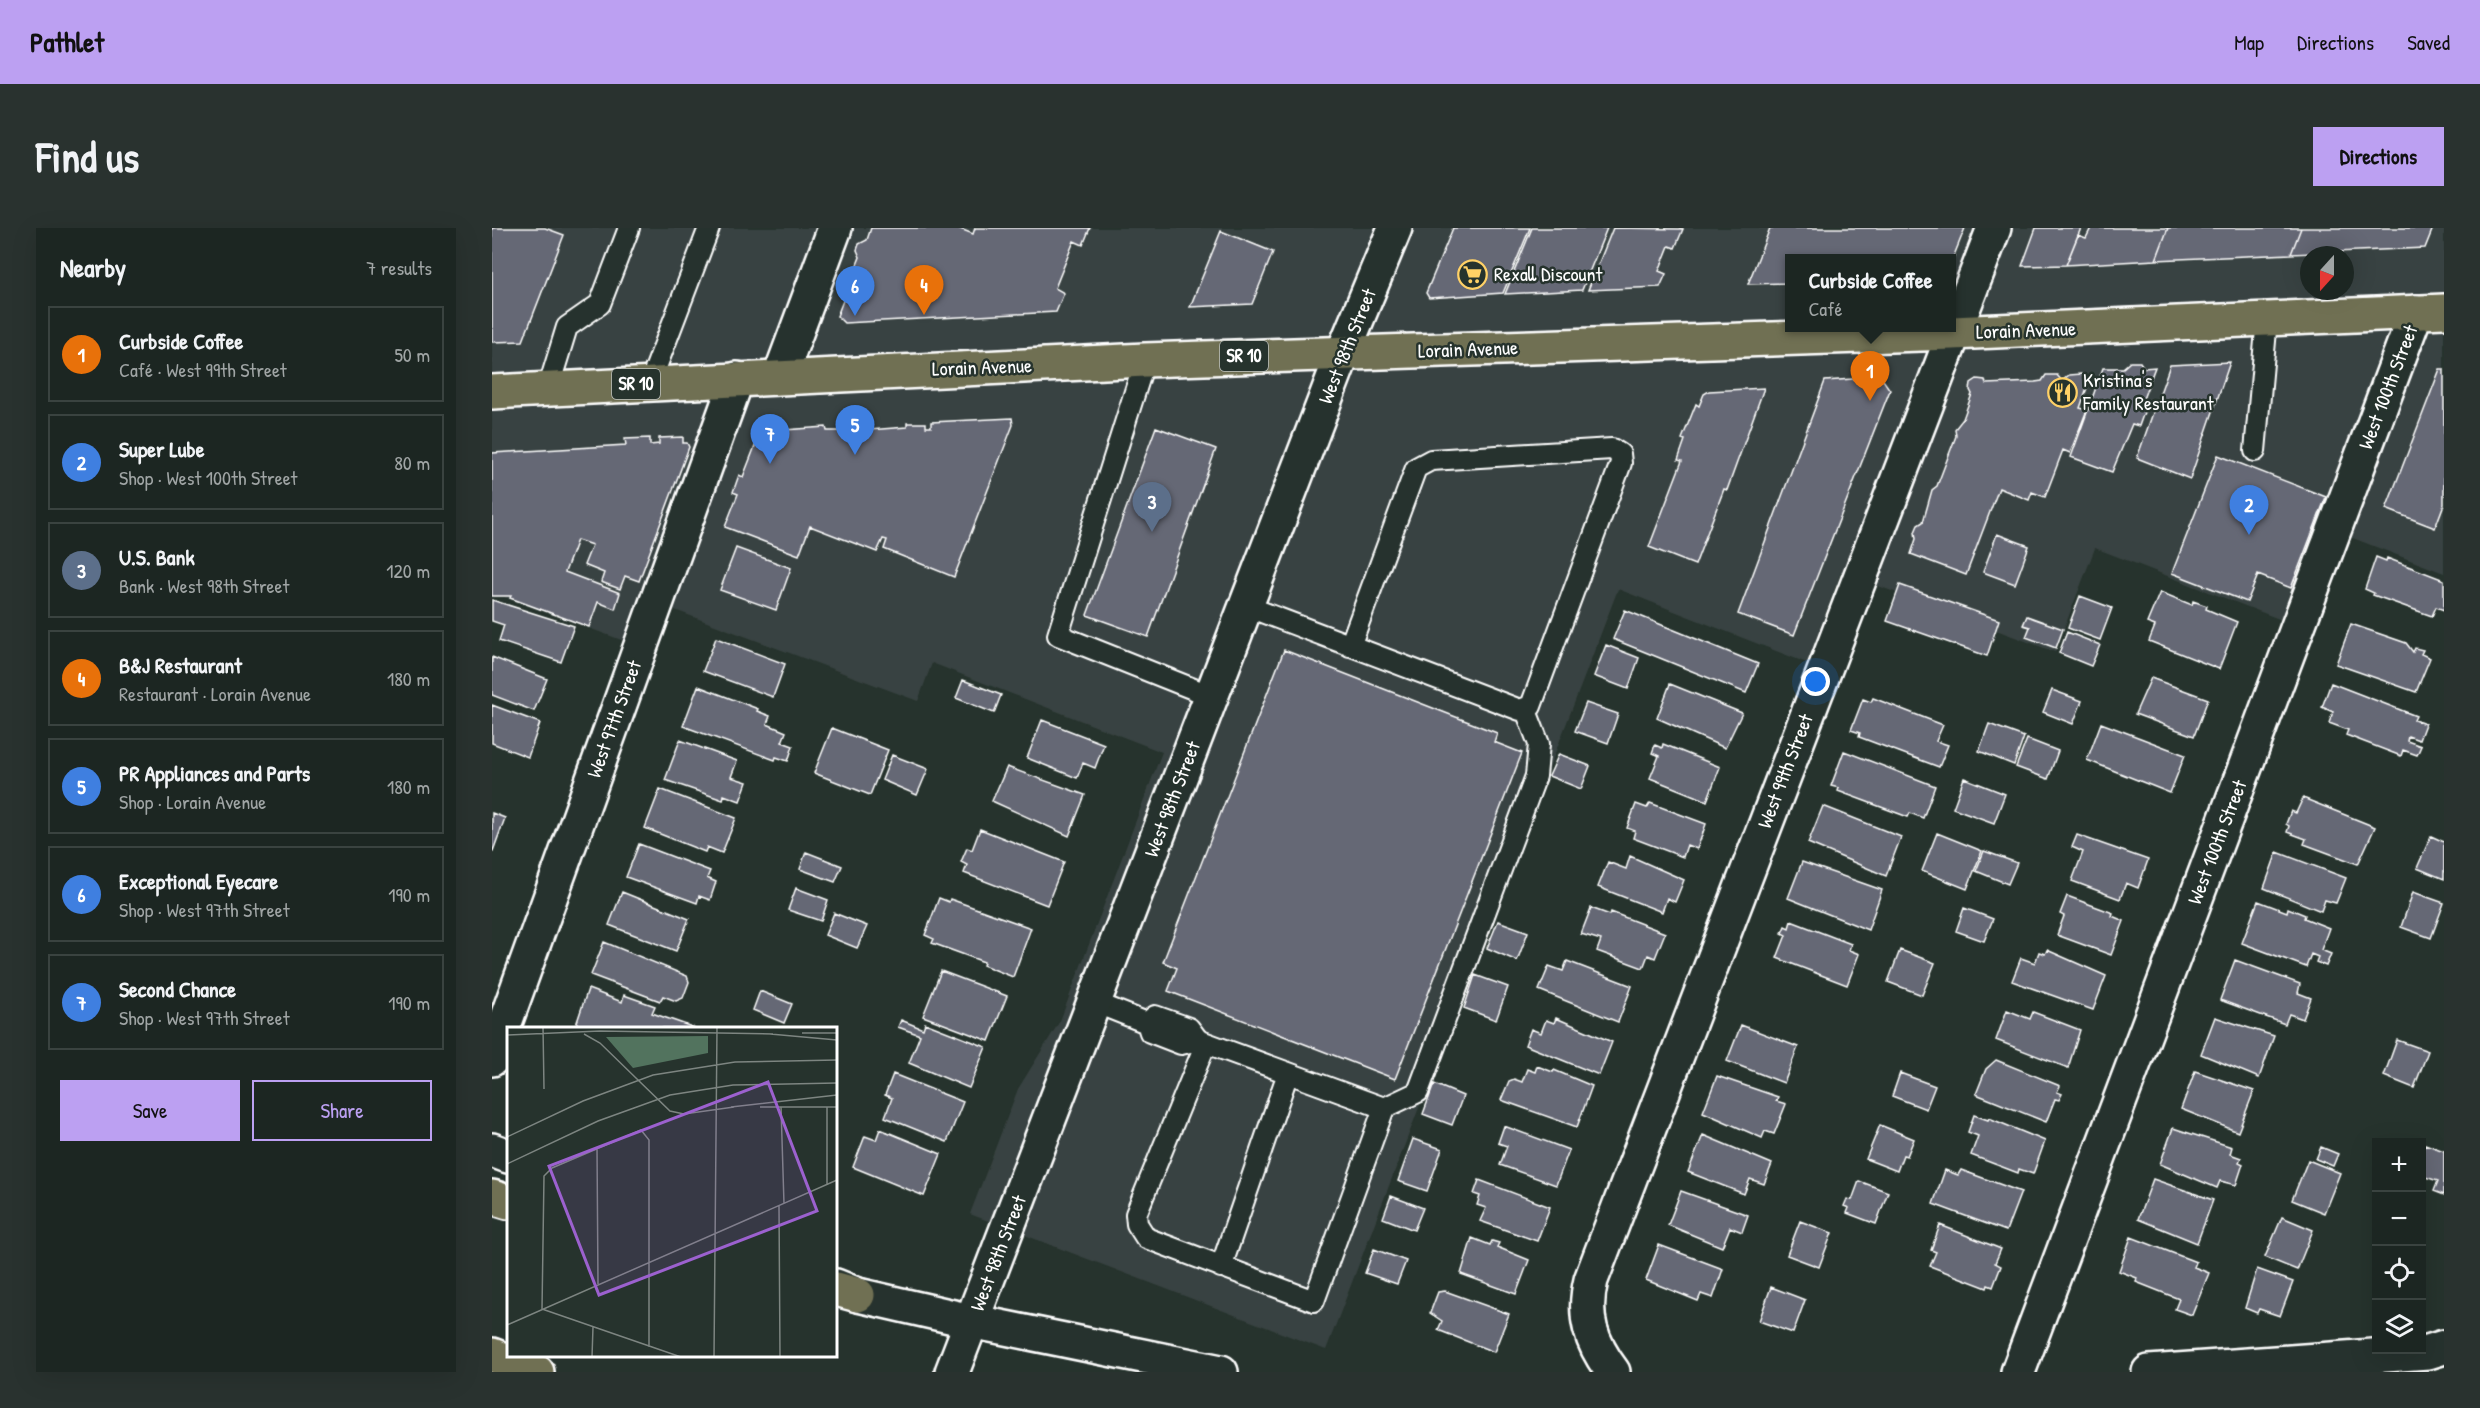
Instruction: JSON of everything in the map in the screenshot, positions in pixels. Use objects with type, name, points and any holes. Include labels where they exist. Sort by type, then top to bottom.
[{"type":"main road","name":"Lorain Avenue","points":[[492,392],[780,376],[1145,360],[1952,333],[2430,312]]},
{"type":"main road","points":[[492,1197],[507,1202]]},
{"type":"main road","points":[[492,1356],[537,1372]]},
{"type":"street","points":[[780,376],[836,228]]},
{"type":"street","name":"West 98th Street","points":[[952,1372],[1343,353],[1395,228]]},
{"type":"street","name":"West 99th Street","points":[[1956,323],[1994,228]]},
{"type":"street","name":"West 100th Street","points":[[2018,1372],[2430,312]]},
{"type":"street","name":"West 99th Street","points":[[1613,1372],[1599,1353],[1590,1333],[1587,1311],[1591,1280],[1952,333]]},
{"type":"street","name":"West 97th Street","points":[[492,1059],[737,379]]},
{"type":"street","points":[[492,1150],[507,1156]]},
{"type":"street","points":[[843,1290],[971,1322],[1221,1372]]},
{"type":"street","points":[[2149,1372],[2428,1352],[2444,1347]]},
{"type":"lane","points":[[548,389],[567,327],[600,304],[629,228]]},
{"type":"lane","points":[[650,383],[709,228]]},
{"type":"lane","points":[[2254,451],[2267,319]]},
{"type":"lane","points":[[1145,360],[1058,635],[1211,696]]},
{"type":"lane","points":[[1246,606],[1350,646],[1520,710],[1531,706],[1621,463],[1620,454],[1612,449],[1431,459],[1416,468],[1350,646]]},
{"type":"lane","points":[[1202,1042],[1136,1214],[1137,1224],[1146,1238],[1314,1301],[1384,1108],[1418,1092],[1536,776],[1539,744],[1525,708]]},
{"type":"lane","points":[[1094,1002],[1147,1023],[1155,1016],[1189,1028],[1202,1042],[1384,1108]]},
{"type":"lane","points":[[1221,1267],[1288,1073]]},
{"type":"shaded area","points":[[492,228],[2444,228],[2444,573],[2324,527],[2287,622],[2095,548],[2055,652],[1841,572],[1807,663],[1618,589],[1326,1350],[970,1214],[1018,1089],[1060,1021],[1162,752],[932,663],[918,701],[643,598],[627,642],[504,597],[492,597]]},
{"type":"building","points":[[492,228],[545,228],[564,235],[523,341],[492,342]]},
{"type":"building","points":[[871,228],[958,228],[973,234],[975,228],[1090,228],[1083,245],[1074,241],[1055,288],[1064,293],[1056,312],[844,323],[837,316],[860,257],[857,250],[859,244],[867,240]]},
{"type":"building","points":[[1453,228],[1530,228],[1503,293],[1429,298],[1426,293]]},
{"type":"building","points":[[1532,228],[1607,228],[1582,290],[1505,294]]},
{"type":"building","points":[[1613,228],[1683,229],[1675,248],[1669,246],[1659,271],[1666,274],[1660,287],[1588,290]]},
{"type":"building","points":[[1770,228],[1965,228],[1955,254],[1785,254],[1785,283],[1748,284]]},
{"type":"building","points":[[2036,228],[2081,228],[2066,265],[2022,266]]},
{"type":"building","points":[[2091,228],[2168,228],[2156,260],[2066,265],[2078,235],[2086,238]]},
{"type":"building","points":[[2168,228],[2301,228],[2291,254],[2156,260]]},
{"type":"building","points":[[2301,228],[2433,228],[2425,248],[2354,251],[2354,246],[2300,246],[2300,254],[2291,254]]},
{"type":"building","points":[[1221,231],[1273,252],[1252,304],[1190,307]]},
{"type":"building","points":[[2130,362],[2140,362],[2144,368],[2155,367],[2143,399],[2148,401],[2139,426],[2132,424],[2112,472],[2071,457],[2103,368],[2123,368]]},
{"type":"building","points":[[2230,362],[2190,479],[2137,458],[2170,365]]},
{"type":"building","points":[[2440,369],[2444,369],[2444,504],[2435,528],[2386,509]]},
{"type":"building","points":[[2081,374],[2086,379],[2090,379],[2080,408],[2087,410],[2070,453],[2063,450],[2045,497],[2032,492],[2029,500],[1999,488],[1966,575],[1911,554],[1916,539],[1915,532],[1918,525],[1923,522],[1932,490],[1937,486],[1956,436],[1955,429],[1963,419],[1972,394],[1971,383],[1977,379],[1985,380],[1986,384],[2035,382],[2042,381],[2046,375],[2057,375],[2062,381],[2069,375]]},
{"type":"building","points":[[1881,377],[1890,390],[1794,635],[1738,614],[1825,381]]},
{"type":"building","points":[[1764,388],[1727,490],[1724,489],[1695,565],[1649,547],[1682,461],[1678,460],[1685,440],[1682,439],[1696,404],[1699,406],[1704,394],[1709,391]]},
{"type":"building","points":[[1012,418],[1013,425],[954,577],[884,549],[887,540],[883,539],[877,552],[810,526],[799,555],[725,527],[738,494],[733,492],[739,475],[743,477],[759,436],[784,433],[784,430],[826,427],[827,431],[849,431],[848,426],[869,425],[869,430],[907,427],[907,423],[926,423],[926,427],[931,427],[931,422]]},
{"type":"building","points":[[1156,427],[1216,449],[1148,637],[1087,615]]},
{"type":"building","points":[[683,437],[683,443],[687,443],[689,447],[639,581],[625,576],[620,589],[601,582],[604,573],[584,565],[592,545],[577,540],[565,572],[620,593],[615,609],[598,602],[589,627],[510,598],[511,596],[492,596],[492,453],[626,445],[625,439],[650,438],[650,445],[659,444],[659,438]]},
{"type":"building","points":[[2218,455],[2326,497],[2291,588],[2258,575],[2247,602],[2172,573]]},
{"type":"building","points":[[1997,534],[2029,546],[2015,584],[1983,572]]},
{"type":"building","points":[[736,548],[791,568],[776,610],[720,590]]},
{"type":"building","points":[[2376,557],[2386,561],[2387,558],[2444,580],[2444,610],[2436,607],[2432,616],[2373,595],[2374,593],[2365,589]]},
{"type":"building","points":[[1900,585],[1999,620],[1987,656],[1887,621]]},
{"type":"building","points":[[2160,592],[2192,605],[2193,601],[2207,606],[2206,609],[2237,622],[2219,669],[2149,641],[2155,626],[2147,623]]},
{"type":"building","points":[[2080,596],[2112,608],[2100,640],[2068,628]]},
{"type":"building","points":[[492,600],[574,626],[561,662],[499,641],[504,625],[492,621]]},
{"type":"building","points":[[1625,610],[1758,664],[1746,693],[1613,639]]},
{"type":"building","points":[[2027,616],[2063,629],[2056,648],[2026,637],[2030,627],[2023,625]]},
{"type":"building","points":[[2351,624],[2406,643],[2413,652],[2415,648],[2423,650],[2421,654],[2430,658],[2416,692],[2336,664]]},
{"type":"building","points":[[2067,632],[2100,645],[2091,666],[2059,653]]},
{"type":"building","points":[[716,638],[785,664],[773,697],[703,671]]},
{"type":"building","points":[[1606,645],[1639,658],[1628,689],[1594,676]]},
{"type":"building","points":[[1284,650],[1497,733],[1494,742],[1522,753],[1395,1079],[1168,991],[1177,968],[1163,962]]},
{"type":"building","points":[[492,657],[547,679],[534,711],[492,695]]},
{"type":"building","points":[[2151,678],[2208,699],[2194,736],[2135,714]]},
{"type":"building","points":[[963,680],[1001,695],[994,713],[956,698]]},
{"type":"building","points":[[2331,683],[2416,716],[2414,720],[2425,724],[2419,740],[2408,736],[2407,741],[2421,746],[2417,755],[2403,750],[2401,756],[2346,735],[2348,730],[2329,723],[2333,712],[2322,707]]},
{"type":"building","points":[[1670,684],[1742,713],[1725,748],[1657,718]]},
{"type":"building","points":[[698,686],[758,709],[757,711],[770,716],[767,724],[786,732],[782,742],[793,746],[788,761],[776,757],[775,760],[683,726]]},
{"type":"building","points":[[2052,690],[2082,701],[2073,724],[2043,712]]},
{"type":"building","points":[[1873,698],[1943,725],[1936,741],[1948,745],[1939,767],[1859,737],[1860,733],[1851,730],[1863,699],[1871,702]]},
{"type":"building","points":[[1586,703],[1618,714],[1608,743],[1575,731]]},
{"type":"building","points":[[492,705],[540,723],[528,757],[492,743]]},
{"type":"building","points":[[1042,720],[1104,744],[1095,768],[1083,763],[1077,778],[1027,758]]},
{"type":"building","points":[[2101,723],[2185,755],[2170,793],[2087,760]]},
{"type":"building","points":[[1989,724],[2024,737],[2014,765],[1979,751]]},
{"type":"building","points":[[832,728],[888,750],[870,795],[814,773]]},
{"type":"building","points":[[2027,739],[2058,751],[2048,779],[2016,767]]},
{"type":"building","points":[[680,740],[737,761],[731,777],[747,782],[740,801],[724,795],[723,800],[665,780]]},
{"type":"building","points":[[1663,744],[1720,767],[1707,801],[1650,778],[1659,756],[1652,753],[1655,745],[1662,748]]},
{"type":"building","points":[[1844,751],[1935,786],[1923,818],[1910,813],[1908,817],[1838,791],[1839,788],[1831,786]]},
{"type":"building","points":[[1559,754],[1590,766],[1581,789],[1549,776]]},
{"type":"building","points":[[892,755],[928,769],[917,795],[882,780]]},
{"type":"building","points":[[1007,767],[1085,795],[1069,836],[992,801]]},
{"type":"building","points":[[1964,778],[2005,794],[1994,823],[1953,808]]},
{"type":"building","points":[[660,789],[736,818],[722,853],[707,847],[705,852],[645,828]]},
{"type":"building","points":[[2303,798],[2375,827],[2358,864],[2304,844],[2306,839],[2287,832],[2289,826],[2286,824],[2291,811],[2296,813]]},
{"type":"building","points":[[1650,803],[1706,824],[1697,849],[1687,845],[1683,857],[1633,838],[1635,831],[1627,828],[1636,804],[1647,808]]},
{"type":"building","points":[[1823,806],[1901,837],[1886,876],[1808,843]]},
{"type":"building","points":[[492,813],[505,818],[493,851],[492,851]]},
{"type":"building","points":[[980,829],[1064,862],[1047,905],[964,873],[967,865],[961,862],[967,848],[972,850]]},
{"type":"building","points":[[1937,833],[1982,851],[1967,889],[1922,871]]},
{"type":"building","points":[[2077,835],[2148,860],[2138,888],[2126,883],[2120,899],[2072,881],[2083,852],[2072,847]]},
{"type":"building","points":[[2431,836],[2444,842],[2444,879],[2417,868]]},
{"type":"building","points":[[639,844],[710,871],[707,878],[716,882],[710,900],[699,896],[697,903],[626,877]]},
{"type":"building","points":[[1984,851],[2017,863],[2008,884],[1976,871]]},
{"type":"building","points":[[806,852],[842,866],[835,882],[800,869]]},
{"type":"building","points":[[2277,852],[2346,878],[2336,903],[2325,900],[2321,911],[2264,888]]},
{"type":"building","points":[[1630,856],[1684,880],[1675,902],[1667,898],[1662,912],[1598,887],[1608,862],[1626,869]]},
{"type":"building","points":[[1802,862],[1882,890],[1868,930],[1788,898]]},
{"type":"building","points":[[796,888],[828,900],[821,921],[788,910]]},
{"type":"building","points":[[622,892],[689,919],[676,951],[609,925]]},
{"type":"building","points":[[2413,892],[2444,903],[2431,938],[2401,927]]},
{"type":"building","points":[[2067,896],[2113,913],[2112,916],[2124,921],[2111,955],[2057,935],[2064,916],[2060,914]]},
{"type":"building","points":[[939,898],[949,902],[950,899],[1031,928],[1013,977],[983,965],[984,962],[932,943],[934,939],[925,935]]},
{"type":"building","points":[[2258,901],[2287,912],[2288,908],[2305,915],[2304,918],[2329,928],[2321,950],[2331,954],[2326,966],[2316,962],[2318,957],[2311,954],[2306,967],[2242,943]]},
{"type":"building","points":[[1591,908],[1610,915],[1611,912],[1665,933],[1655,958],[1648,955],[1643,968],[1597,951],[1601,940],[1581,934]]},
{"type":"building","points":[[1964,908],[1993,919],[1984,941],[1956,931]]},
{"type":"building","points":[[834,913],[867,926],[857,948],[825,935]]},
{"type":"building","points":[[1498,921],[1528,932],[1517,961],[1487,948]]},
{"type":"building","points":[[1791,921],[1851,944],[1849,950],[1859,954],[1847,985],[1777,958],[1786,935],[1782,933],[1785,926],[1789,928]]},
{"type":"building","points":[[604,942],[687,976],[689,982],[683,998],[676,1001],[663,996],[660,1001],[591,975]]},
{"type":"building","points":[[1900,950],[1935,963],[1922,995],[1888,982]]},
{"type":"building","points":[[2047,950],[2106,976],[2093,1010],[2012,981],[2021,958],[2035,963],[2039,952],[2045,954]]},
{"type":"building","points":[[2235,960],[2300,984],[2298,993],[2311,998],[2303,1019],[2289,1014],[2285,1024],[2220,1000]]},
{"type":"building","points":[[1567,961],[1632,986],[1618,1022],[1539,990],[1549,966],[1563,971]]},
{"type":"building","points":[[941,971],[1007,996],[989,1041],[923,1016]]},
{"type":"building","points":[[1475,975],[1508,987],[1496,1020],[1464,1008]]},
{"type":"building","points":[[588,989],[622,1002],[624,995],[655,1006],[652,1013],[692,1027],[575,1027]]},
{"type":"building","points":[[760,991],[792,1004],[784,1023],[753,1010]]},
{"type":"building","points":[[2007,1010],[2030,1019],[2033,1012],[2080,1030],[2068,1068],[1996,1040]]},
{"type":"building","points":[[2215,1017],[2274,1036],[2259,1078],[2201,1054]]},
{"type":"building","points":[[1556,1018],[1612,1042],[1599,1075],[1525,1045],[1531,1029],[1541,1033],[1546,1020],[1554,1023]]},
{"type":"building","points":[[901,1020],[923,1029],[925,1023],[986,1047],[969,1088],[909,1063],[920,1035],[898,1027]]},
{"type":"building","points":[[1741,1025],[1798,1047],[1784,1083],[1727,1061]]},
{"type":"building","points":[[2397,1040],[2428,1051],[2414,1088],[2384,1076]]},
{"type":"building","points":[[1996,1060],[2060,1086],[2057,1092],[2062,1094],[2059,1100],[2055,1099],[2046,1122],[1976,1094],[1986,1069]]},
{"type":"building","points":[[1537,1066],[1553,1072],[1554,1070],[1592,1086],[1577,1127],[1501,1100],[1509,1081],[1514,1079],[1522,1082],[1527,1069],[1535,1072]]},
{"type":"building","points":[[2195,1071],[2254,1091],[2238,1132],[2181,1109]]},
{"type":"building","points":[[1900,1073],[1935,1086],[1926,1109],[1892,1096]]},
{"type":"building","points":[[893,1074],[963,1102],[947,1142],[885,1117],[892,1098],[885,1095]]},
{"type":"building","points":[[1717,1076],[1778,1097],[1776,1101],[1786,1104],[1774,1134],[1765,1131],[1762,1138],[1703,1112]]},
{"type":"building","points":[[1434,1084],[1463,1096],[1452,1125],[1423,1114]]},
{"type":"building","points":[[1974,1115],[1988,1120],[1989,1118],[2045,1141],[2033,1174],[2019,1169],[2018,1173],[1971,1155],[1978,1136],[1968,1132]]},
{"type":"building","points":[[1880,1125],[1914,1139],[1907,1156],[1903,1155],[1897,1171],[1866,1159]]},
{"type":"building","points":[[1504,1126],[1569,1150],[1556,1185],[1500,1165],[1507,1146],[1498,1143]]},
{"type":"building","points":[[2173,1128],[2232,1147],[2230,1154],[2241,1158],[2239,1162],[2243,1164],[2236,1185],[2220,1181],[2217,1188],[2160,1164]]},
{"type":"building","points":[[880,1129],[941,1154],[924,1196],[853,1167],[865,1136],[876,1140]]},
{"type":"building","points":[[1703,1135],[1772,1164],[1764,1184],[1750,1179],[1744,1194],[1688,1172]]},
{"type":"building","points":[[1413,1139],[1442,1149],[1427,1191],[1398,1181]]},
{"type":"building","points":[[2426,1144],[2444,1151],[2444,1195],[2434,1191],[2438,1181],[2426,1177]]},
{"type":"building","points":[[2321,1147],[2338,1154],[2333,1166],[2316,1159]]},
{"type":"building","points":[[2308,1160],[2340,1173],[2324,1213],[2292,1200]]},
{"type":"building","points":[[1945,1170],[1958,1175],[1961,1170],[2021,1192],[2006,1231],[1933,1204]]},
{"type":"building","points":[[2153,1179],[2213,1200],[2197,1243],[2138,1219]]},
{"type":"building","points":[[1479,1180],[1550,1207],[1537,1241],[1480,1221],[1486,1208],[1477,1205],[1480,1196],[1474,1194]]},
{"type":"building","points":[[1859,1181],[1888,1192],[1876,1224],[1847,1213],[1849,1208],[1844,1206],[1847,1199],[1852,1200]]},
{"type":"building","points":[[1681,1191],[1748,1215],[1742,1232],[1730,1227],[1722,1247],[1668,1225]]},
{"type":"building","points":[[1391,1196],[1423,1208],[1414,1230],[1383,1218]]},
{"type":"building","points":[[2282,1217],[2313,1230],[2297,1270],[2265,1257]]},
{"type":"building","points":[[1800,1221],[1832,1233],[1819,1267],[1787,1255]]},
{"type":"building","points":[[1940,1225],[2001,1249],[1995,1263],[2001,1266],[1993,1287],[1988,1285],[1987,1288],[1930,1266],[1936,1252],[1931,1250]]},
{"type":"building","points":[[2131,1237],[2196,1262],[2194,1267],[2209,1273],[2192,1315],[2175,1309],[2179,1299],[2136,1282],[2137,1278],[2119,1271]]},
{"type":"building","points":[[1472,1238],[1490,1245],[1492,1241],[1499,1243],[1497,1247],[1529,1260],[1516,1294],[1461,1274]]},
{"type":"building","points":[[1659,1245],[1723,1269],[1713,1298],[1701,1294],[1698,1301],[1646,1280]]},
{"type":"building","points":[[1374,1249],[1406,1261],[1397,1284],[1365,1273]]},
{"type":"building","points":[[2257,1269],[2293,1282],[2280,1316],[2259,1309],[2257,1313],[2245,1308]]},
{"type":"building","points":[[1771,1287],[1805,1300],[1793,1333],[1759,1321]]},
{"type":"building","points":[[1445,1291],[1509,1314],[1494,1352],[1438,1330],[1442,1321],[1430,1313],[1438,1292]]},
{"type":"place","name":"Rexall Discount","points":[[1473,274]]},
{"type":"place","name":"B&J Restaurant","points":[[924,315]]},
{"type":"place","name":"Exceptional Eyecare","points":[[855,316]]},
{"type":"place","name":"Kristina's Family Restaurant","points":[[2062,392]]},
{"type":"place","name":"Curbside Coffee","points":[[1870,401]]},
{"type":"place","name":"PR Appliances and Parts","points":[[855,455]]},
{"type":"place","name":"Second Chance","points":[[770,464]]},
{"type":"place","name":"U.S. Bank","points":[[1152,532]]},
{"type":"place","name":"Super Lube","points":[[2249,535]]}]
